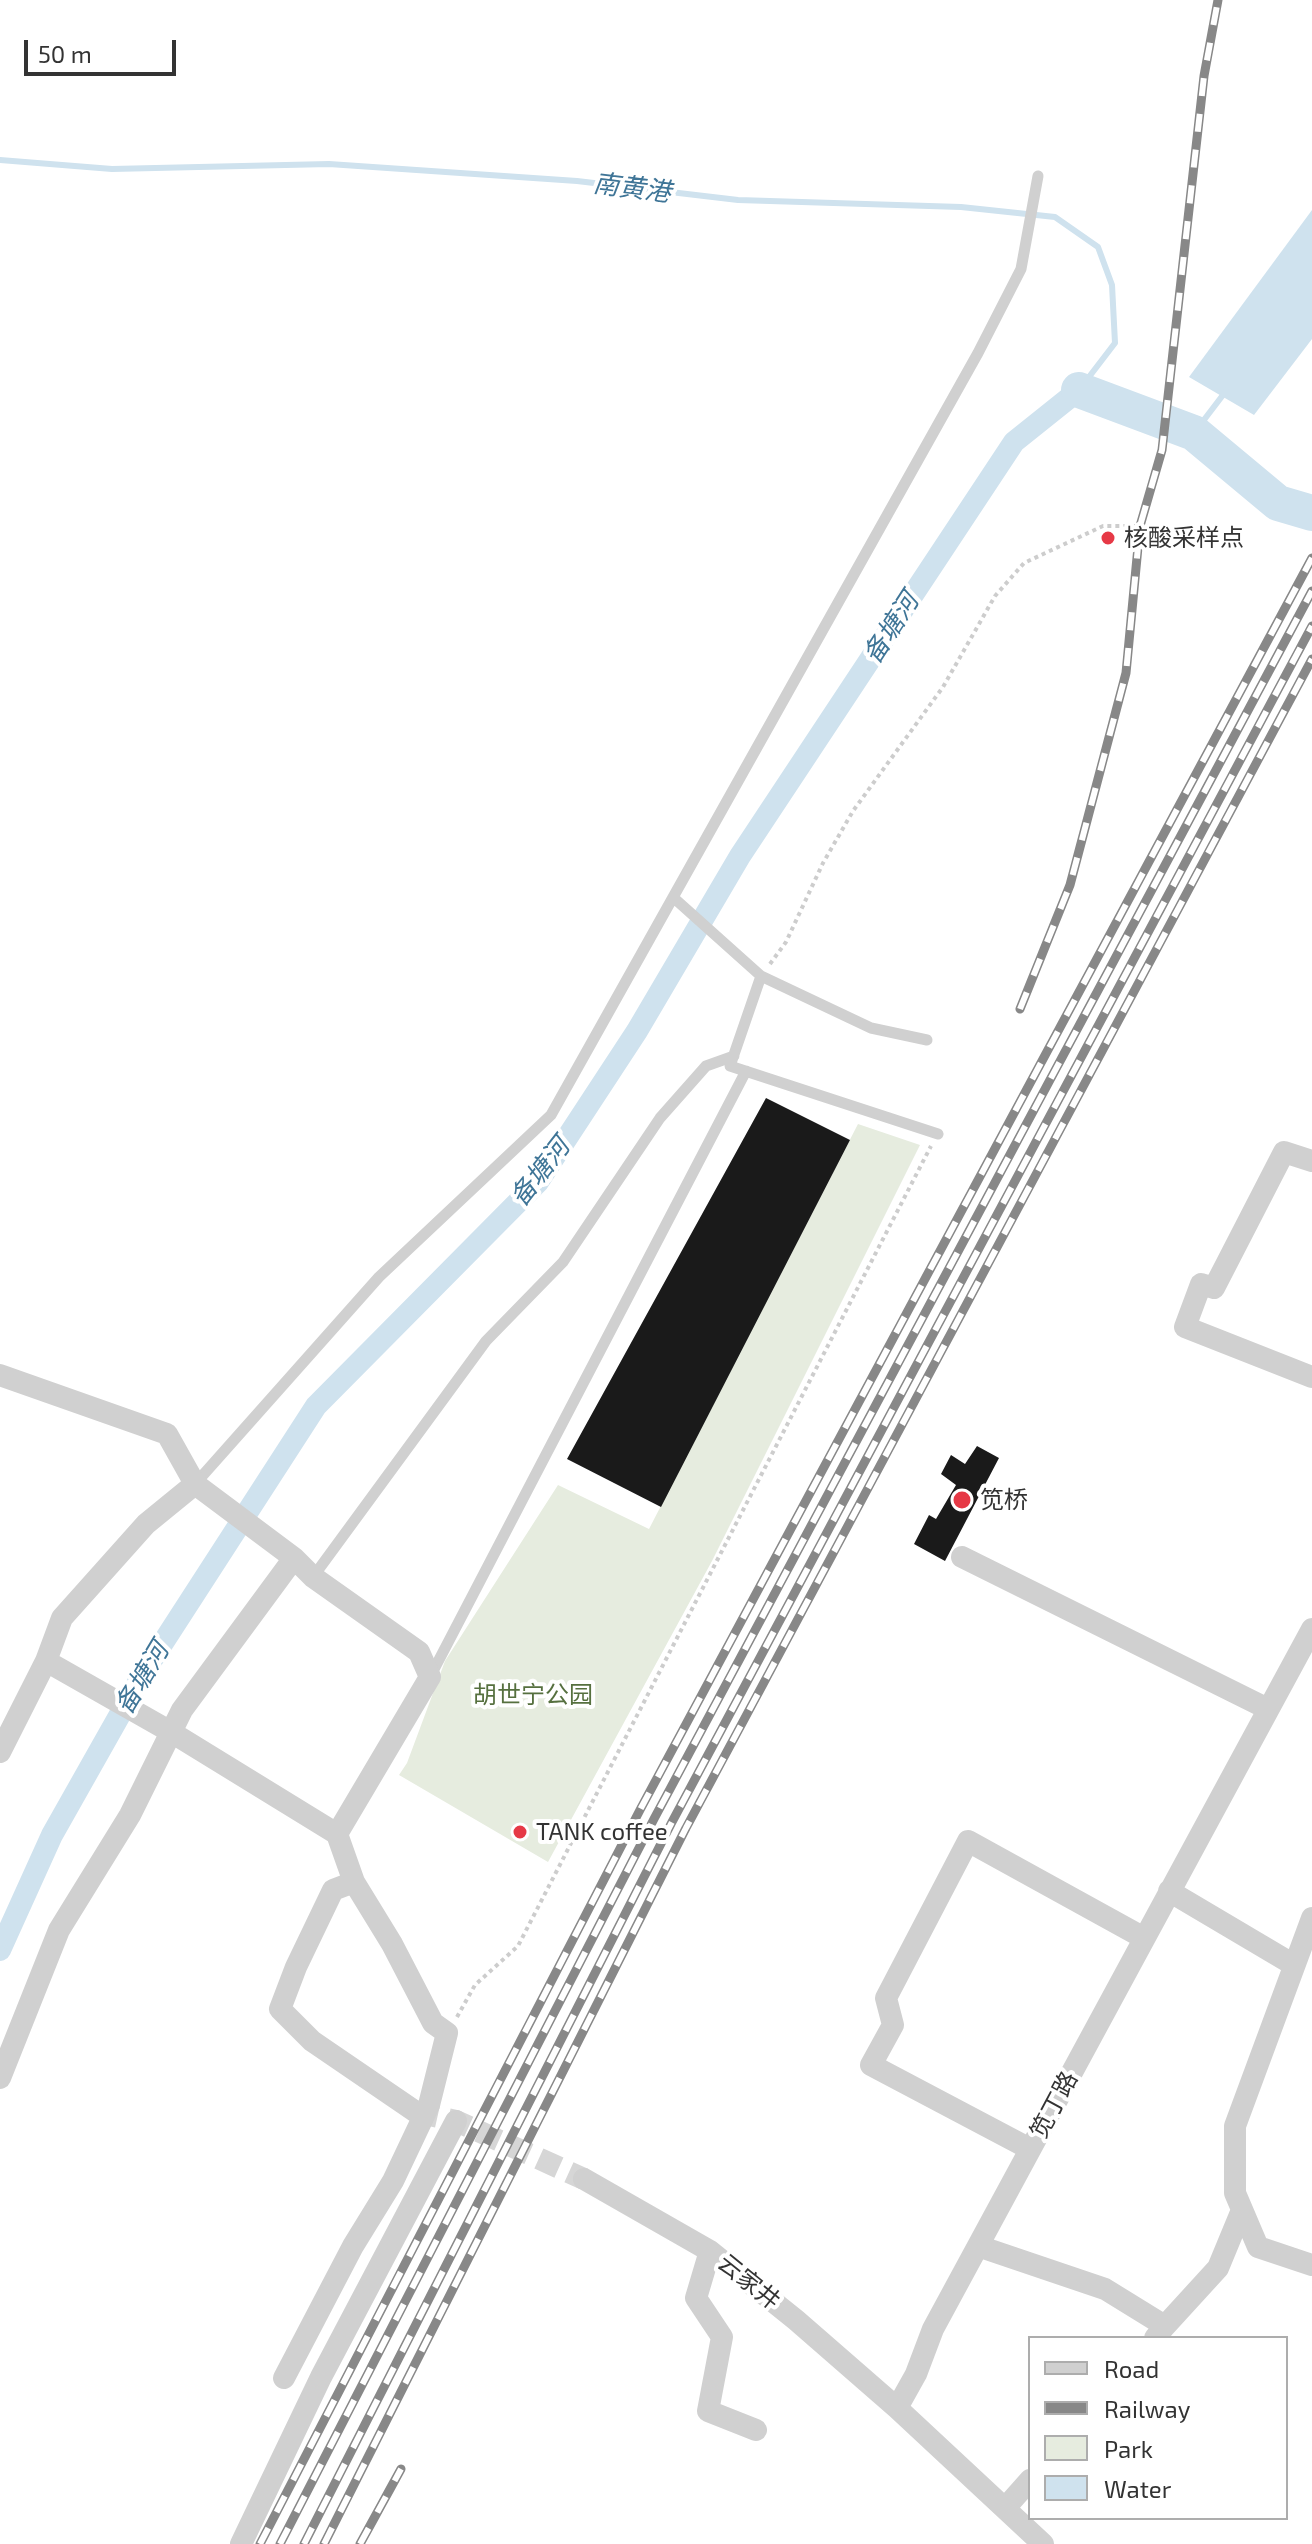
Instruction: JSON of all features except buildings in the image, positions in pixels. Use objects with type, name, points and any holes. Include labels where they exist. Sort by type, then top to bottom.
[{"type":"street","points":[[1312,1161],[1284,1152],[1214,1288],[1201,1284],[1185,1327],[1312,1377]]},
{"type":"street","points":[[0,1375],[167,1434],[200,1486],[294,1558],[313,1577],[419,1652],[430,1677],[337,1834]]},
{"type":"street","points":[[0,1752],[46,1661],[62,1618],[146,1524],[200,1486]]},
{"type":"street","points":[[962,1557],[1268,1709]]},
{"type":"street","points":[[0,2078],[59,1930],[130,1815],[182,1710],[294,1558]]},
{"type":"street","name":"笕丁路","points":[[897,2408],[916,2374],[933,2329],[1312,1629]]},
{"type":"street","points":[[46,1661],[171,1732],[337,1834],[354,1882],[392,1944],[433,2023],[447,2033],[429,2105],[393,2181],[284,2378]]},
{"type":"street","points":[[1030,2149],[871,2065],[893,2025],[886,1998],[968,1841],[1144,1938]]},
{"type":"street","points":[[354,1882],[333,1890],[296,1967],[280,2009],[312,2041],[416,2112]]},
{"type":"street","points":[[1169,1891],[1294,1965]]},
{"type":"street","points":[[1312,1918],[1235,2126],[1235,2193],[1258,2247],[1312,2265]]},
{"type":"street","points":[[241,2544],[308,2403],[456,2121]]},
{"type":"street","name":"云家井","points":[[584,2179],[710,2251],[796,2320],[897,2408]]},
{"type":"street","points":[[978,2246],[1105,2289],[1160,2332],[1218,2268],[1242,2210]]},
{"type":"street","points":[[710,2251],[696,2298],[722,2337],[708,2411],[756,2430]]},
{"type":"street","points":[[897,2408],[1043,2544]]},
{"type":"street","points":[[1006,2507],[1028,2482]]},
{"type":"lane","points":[[200,1486],[379,1277],[551,1115],[675,899],[978,353],[1021,269],[1038,176]]},
{"type":"lane","points":[[675,899],[761,976],[871,1028],[927,1040]]},
{"type":"lane","points":[[761,976],[730,1066],[938,1134]]},
{"type":"lane","points":[[313,1577],[486,1341],[563,1262],[660,1118],[706,1066],[734,1056]]},
{"type":"lane","points":[[430,1677],[746,1071]]},
{"type":"path","points":[[761,976],[786,942],[823,863],[853,811],[943,687],[995,596],[1024,563],[1103,526],[1140,526]]},
{"type":"path","points":[[447,2033],[475,1985],[518,1946],[938,1134]]},
{"type":"green space","name":"胡世宁公园","points":[[858,1124],[920,1145],[712,1561],[548,1862],[399,1775],[407,1763],[445,1661],[558,1485],[649,1529]]},
{"type":"water","points":[[1312,210],[1312,339],[1254,415],[1189,377]]},
{"type":"waterway","name":"南黄港","points":[[0,160],[112,169],[329,164],[577,181],[738,200],[961,207],[1055,217],[1098,247],[1112,285],[1115,343],[1079,390]]},
{"type":"waterway","name":"备塘河","points":[[0,1950],[52,1835],[144,1672],[316,1406],[538,1182],[637,1031],[740,856],[1014,442],[1079,390]]},
{"type":"waterway","points":[[1079,390],[1194,433],[1278,503],[1312,513]]},
{"type":"waterway","points":[[1194,433],[1226,391]]},
{"type":"tunnel","points":[[416,2112],[456,2121],[584,2179]]},
{"type":"railway","points":[[1020,1009],[1070,885],[1126,673],[1140,526],[1162,450],[1204,76],[1218,0]]},
{"type":"railway","points":[[260,2544],[641,1808],[1312,558]]},
{"type":"railway","points":[[280,2544],[655,1817],[1312,591]]},
{"type":"railway","points":[[304,2544],[672,1822],[1312,626]]},
{"type":"railway","points":[[324,2544],[686,1828],[1312,659]]},
{"type":"railway","points":[[360,2544],[401,2469]]},
{"type":"place","name":"核酸采样点","points":[[1108,538]]},
{"type":"place","name":"笕桥","points":[[962,1500]]},
{"type":"place","name":"TANK coffee","points":[[520,1832]]}]
